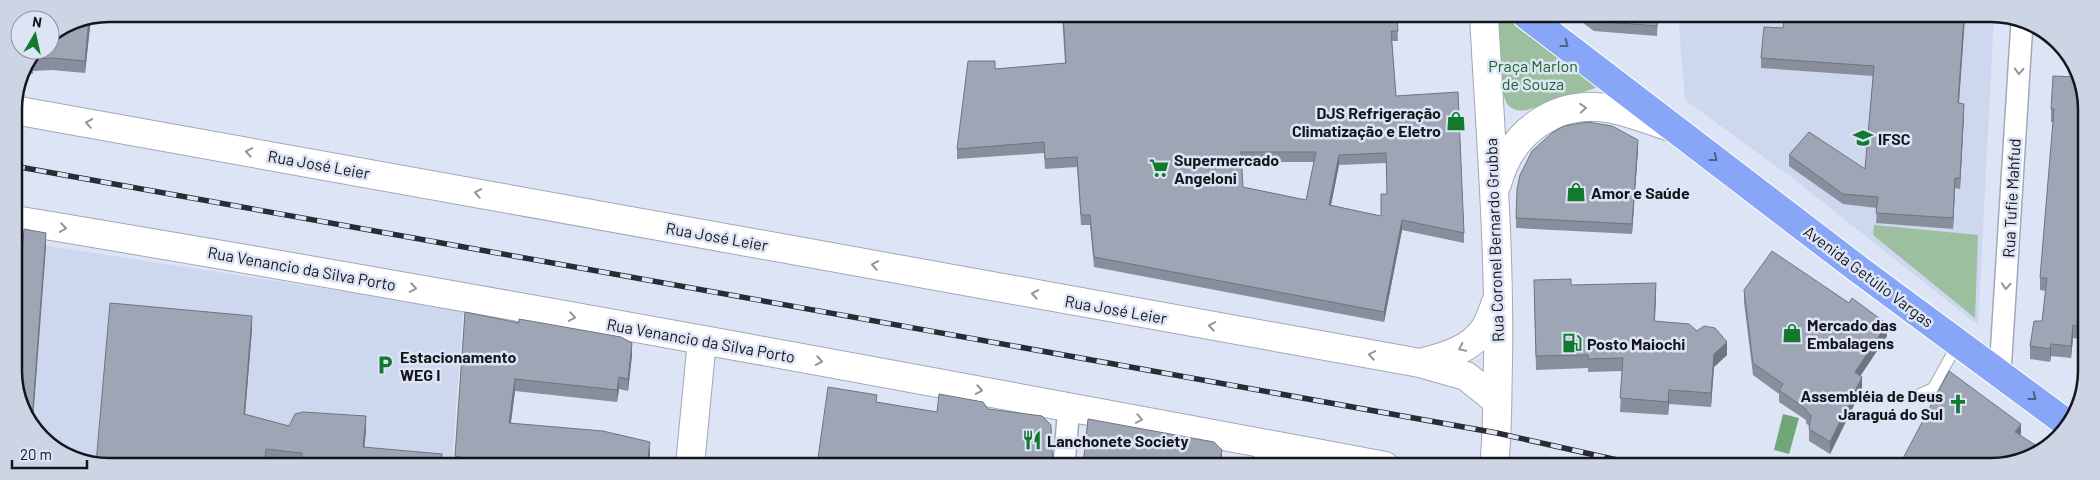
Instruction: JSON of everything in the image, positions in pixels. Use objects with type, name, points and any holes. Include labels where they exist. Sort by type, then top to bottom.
[{"type":"highway","name":"Avenida Getúlio Vargas","points":[[1535,22],[1858,269],[2062,419]]},
{"type":"street","name":"Rua Coronel Bernardo Grubba","points":[[1484,22],[1495,192],[1499,296],[1495,457]]},
{"type":"street","name":"Rua Tufie Mahfud","points":[[2000,373],[2022,28]]},
{"type":"street","points":[[1488,99],[1494,109],[1509,122],[1520,125],[1537,123]]},
{"type":"street","name":"Avenida Getúlio Vargas","points":[[1495,192],[1507,156],[1525,132],[1537,123],[1559,113],[1578,108],[1596,107],[1613,109],[1675,128]]},
{"type":"street","name":"Rua José Leier","points":[[23,111],[1420,363],[1466,376],[1497,401]]},
{"type":"street","name":"Rua Venancio da Silva Porto","points":[[23,221],[288,265],[1069,406],[1265,454],[1299,457]]},
{"type":"street","name":"Rua José Leier","points":[[1420,363],[1440,358],[1468,346],[1485,328],[1499,296]]},
{"type":"street","points":[[691,458],[702,340]]},
{"type":"street","points":[[1065,457],[1069,406]]},
{"type":"street","points":[[1482,457],[1496,438],[1508,457]]},
{"type":"lane","points":[[1920,394],[1933,388],[1958,342]]},
{"type":"shaded area","name":"IFSC","points":[[1679,22],[1994,22],[1978,325],[1791,177],[1685,100]]},
{"type":"shaded area","points":[[23,242],[463,310],[453,458],[110,458],[82,453],[66,446],[40,423],[29,404],[24,387],[22,370]]},
{"type":"shaded area","points":[[1783,414],[1799,418],[1789,454],[1774,450]]},
{"type":"green space","name":"Praça Marlon de Souza","points":[[1499,22],[1513,22],[1605,85],[1527,110],[1511,108],[1505,100],[1499,49]]},
{"type":"green space","points":[[1874,225],[1978,235],[1975,318],[1873,235]]},
{"type":"building","name":"Supermercado Angeloni","points":[[1063,22],[1397,22],[1398,31],[1391,31],[1396,96],[1458,92],[1464,233],[1402,220],[1384,312],[1094,257],[1090,215],[1081,215],[1077,157],[1045,159],[1044,142],[957,149],[968,61],[995,61],[995,69],[1066,63]],"holes":[[[1241,152],[1316,152],[1306,200],[1243,187]],[[1386,153],[1387,194],[1381,194],[1381,216],[1329,205],[1339,155]]]},
{"type":"building","points":[[1607,22],[1657,22],[1657,26]]},
{"type":"building","points":[[1783,22],[1964,22],[1958,103],[1964,104],[1960,178],[1955,178],[1953,218],[1876,213],[1878,197],[1843,194],[1789,155],[1809,132],[1865,169],[1874,66],[1761,58],[1764,27],[1783,28]]},
{"type":"building","points":[[88,25],[85,61],[60,59],[60,38]]},
{"type":"building","points":[[2053,76],[2071,77],[2076,93],[2078,110],[2078,326],[2073,325],[2071,346],[2051,344],[2050,349],[2030,346],[2034,321],[2042,321],[2047,278],[2040,278],[2054,109],[2051,109]]},
{"type":"building","name":"Amor e Saúde","points":[[1588,122],[1612,126],[1638,140],[1632,224],[1516,218],[1517,189],[1520,175],[1532,151],[1552,133],[1564,126]]},
{"type":"building","points":[[24,229],[46,233],[33,411],[24,387],[22,370]]},
{"type":"building","points":[[1772,251],[1849,303],[1852,298],[1887,324],[1855,372],[1862,377],[1830,442],[1809,429],[1811,415],[1806,409],[1779,390],[1783,384],[1753,363],[1744,290]]},
{"type":"building","points":[[1571,279],[1571,285],[1656,283],[1654,321],[1689,324],[1697,331],[1704,326],[1715,328],[1727,342],[1714,354],[1711,393],[1669,390],[1668,402],[1620,398],[1623,358],[1588,359],[1588,355],[1536,356],[1534,280]]},
{"type":"building","points":[[110,303],[252,316],[244,414],[289,426],[295,414],[303,412],[366,416],[363,447],[442,454],[442,458],[302,458],[302,453],[266,449],[265,458],[97,456]]},
{"type":"building","points":[[465,312],[519,323],[519,319],[621,337],[632,343],[628,379],[619,377],[617,390],[515,379],[509,423],[603,431],[650,442],[648,458],[464,458],[455,456]]},
{"type":"building","name":"Assembléia de Deus Jaraguá do Sul","points":[[1949,371],[2021,424],[2015,432],[2035,445],[2024,451],[2007,456],[1904,457]]},
{"type":"building","points":[[828,387],[877,395],[876,402],[937,412],[939,394],[983,402],[988,409],[1042,416],[1051,425],[1053,457],[818,458]]},
{"type":"building","points":[[1088,419],[1214,442],[1222,450],[1221,457],[1084,457]]},
{"type":"railway","points":[[23,168],[1497,433],[1605,457]]},
{"type":"place","name":"DJS Refrigeração Climatização e Eletro","points":[[1456,121]]},
{"type":"place","name":"IFSC","points":[[1863,138]]},
{"type":"place","name":"Supermercado Angeloni","points":[[1159,168]]},
{"type":"place","name":"Amor e Saúde","points":[[1576,192]]},
{"type":"place","name":"Mercado das Embalagens","points":[[1792,333]]},
{"type":"place","name":"Posto Maiochi","points":[[1572,343]]},
{"type":"place","name":"Estacionamento WEG I","points":[[385,365]]},
{"type":"place","name":"Assembléia de Deus Jaraguá do Sul","points":[[1958,404]]},
{"type":"place","name":"Lanchonete Society","points":[[1032,440]]}]
